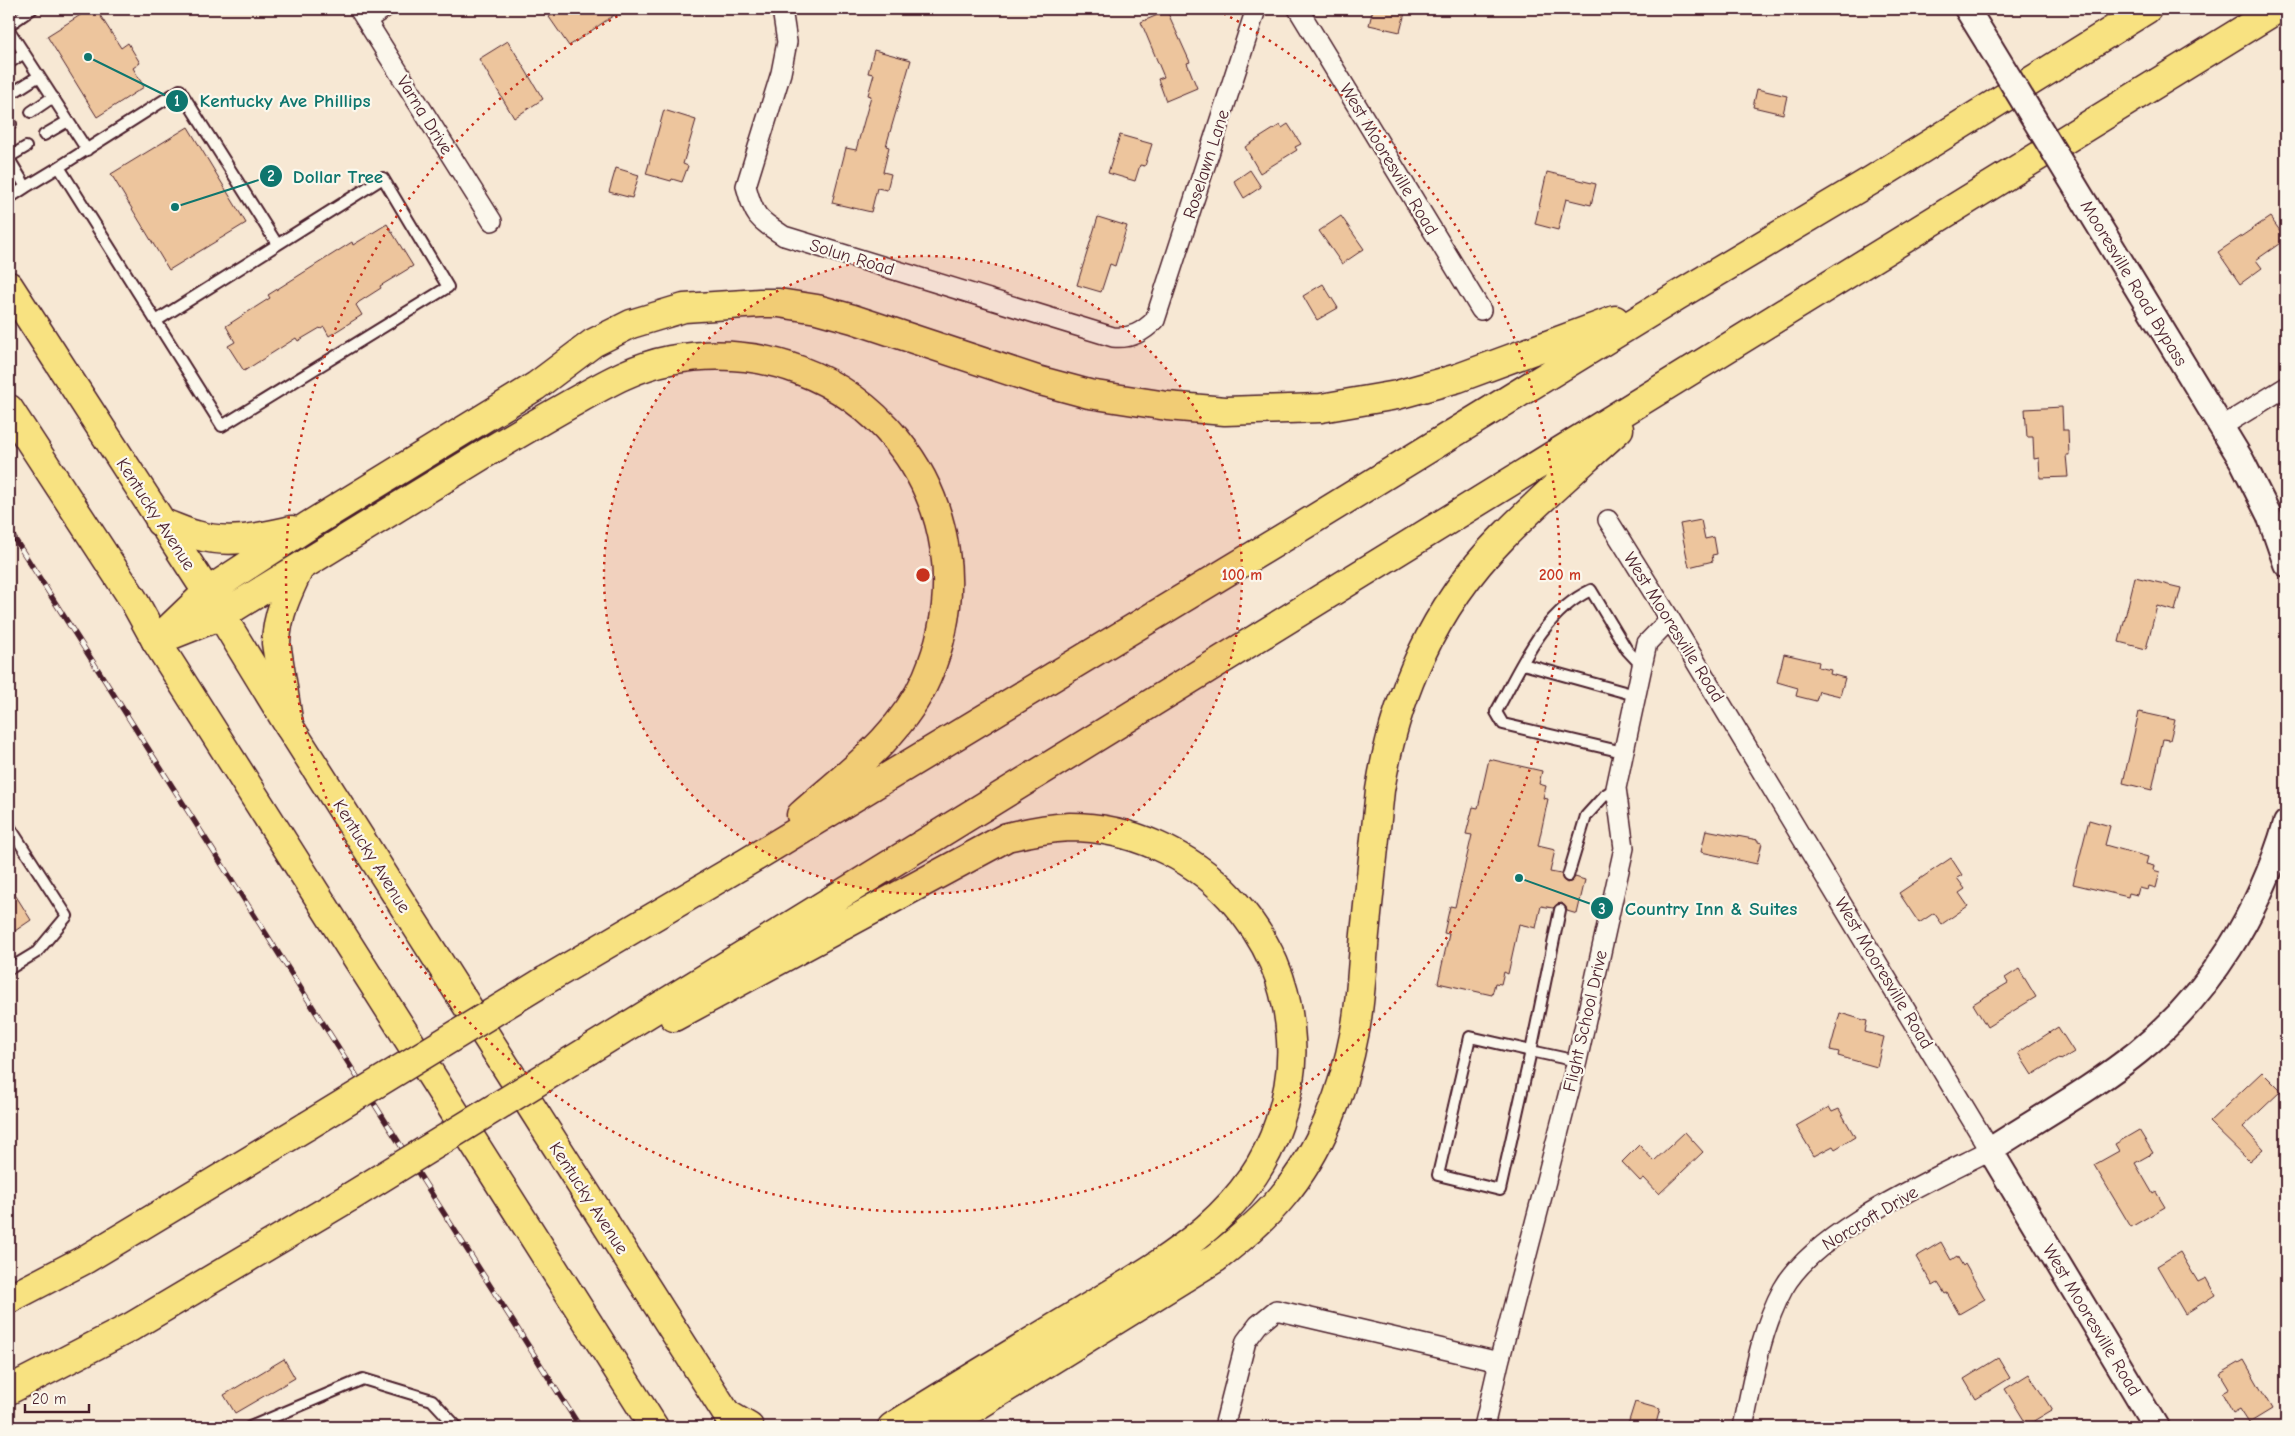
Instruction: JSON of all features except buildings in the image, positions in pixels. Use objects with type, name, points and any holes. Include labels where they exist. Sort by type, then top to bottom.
[{"type":"main road","points":[[9,1299],[86,1260],[546,980],[747,862],[1677,296],[1872,180],[2147,9]]},
{"type":"main road","points":[[9,1390],[131,1327],[350,1197],[2277,9]]},
{"type":"main road","name":"Kentucky Avenue","points":[[9,286],[160,522],[222,615],[289,726],[737,1423]]},
{"type":"main road","points":[[156,641],[207,592],[308,526],[536,386],[612,332],[648,318],[684,308],[741,302],[779,303],[808,308],[835,314],[1037,380],[1089,394],[1168,406],[1262,411],[1321,408],[1360,402],[1438,384],[1521,356],[1677,296]]},
{"type":"main road","points":[[156,641],[222,615],[524,430],[600,386],[651,364],[707,355],[745,357],[799,370],[833,385],[878,420],[902,448],[922,480],[937,516],[946,552],[948,590],[939,644],[926,679],[898,725],[874,750],[747,862]]},
{"type":"main road","points":[[943,1427],[1216,1258],[1248,1232],[1283,1196],[1316,1144],[1329,1117],[1348,1059],[1359,1001],[1380,790],[1386,754],[1401,702],[1418,661],[1438,622],[1457,592],[1501,539],[1668,385]]},
{"type":"main road","points":[[9,408],[133,599],[156,641],[654,1427]]},
{"type":"main road","points":[[160,522],[196,535],[221,540],[250,539],[308,526]]},
{"type":"main road","points":[[289,726],[276,643],[276,630],[286,596],[300,566]]},
{"type":"main road","points":[[622,1029],[667,1021],[1006,837],[1038,830],[1071,827],[1109,831],[1149,842],[1187,861],[1220,886],[1244,913],[1266,945],[1282,981],[1290,1021],[1292,1061],[1286,1100],[1274,1139],[1257,1173],[1229,1208],[1186,1246],[892,1427]]},
{"type":"main road","points":[[873,1427],[915,1412]]},
{"type":"street","points":[[362,14],[383,9]]},
{"type":"street","name":"Solun Road","points":[[782,9],[787,42],[781,73],[746,186],[750,204],[758,218],[784,236],[1113,337],[1137,334],[1156,320]]},
{"type":"street","name":"Roselawn Lane","points":[[1156,320],[1256,9]]},
{"type":"street","name":"West Mooresville Road","points":[[1298,9],[1481,310]]},
{"type":"street","name":"Mooresville Road Bypass","points":[[1967,9],[2221,427],[2261,498],[2286,564]]},
{"type":"street","name":"Varna Drive","points":[[362,14],[492,220]]},
{"type":"street","points":[[2221,427],[2286,387]]},
{"type":"street","name":"West Mooresville Road","points":[[1608,520],[1670,619],[2156,1427]]},
{"type":"street","name":"Flight School Drive","points":[[1484,1427],[1577,1061],[1624,848],[1616,788],[1647,644],[1670,619]]},
{"type":"street","points":[[1990,1150],[2139,1051],[2182,1010],[2206,982],[2246,922],[2273,864],[2286,823]]},
{"type":"street","name":"Norcroft Drive","points":[[1743,1427],[1761,1347],[1784,1288],[1796,1271],[1834,1235],[1879,1208],[1990,1150]]},
{"type":"street","points":[[1224,1427],[1246,1341],[1258,1325],[1276,1310],[1499,1362]]},
{"type":"lane","points":[[9,25],[32,9]]},
{"type":"lane","points":[[9,30],[87,150]]},
{"type":"lane","points":[[9,63],[24,53]]},
{"type":"lane","points":[[17,90],[39,76]]},
{"type":"lane","points":[[9,198],[180,90],[277,244]]},
{"type":"lane","points":[[31,112],[53,97]]},
{"type":"lane","points":[[44,135],[68,120]]},
{"type":"lane","points":[[26,147],[9,158],[26,187]]},
{"type":"lane","points":[[60,167],[156,321],[222,426],[448,287],[383,178],[156,321]]},
{"type":"lane","points":[[1624,752],[1503,724],[1496,712],[1541,632],[1574,598],[1591,590],[1628,650],[1642,666]]},
{"type":"lane","points":[[1523,664],[1636,695]]},
{"type":"lane","points":[[1568,876],[1586,816],[1605,795],[1616,788]]},
{"type":"lane","points":[[9,826],[67,916],[37,952],[9,969]]},
{"type":"lane","points":[[1560,910],[1531,1051],[1500,1190],[1438,1175],[1470,1037],[1531,1051],[1577,1061]]},
{"type":"lane","points":[[250,1427],[363,1379],[432,1400],[457,1427]]},
{"type":"railway","points":[[9,530],[580,1427]]},
{"type":"place","name":"Kentucky Ave Phillips","points":[[88,57]]},
{"type":"place","name":"Dollar Tree","points":[[175,207]]},
{"type":"place","name":"Country Inn & Suites","points":[[1519,878]]}]
